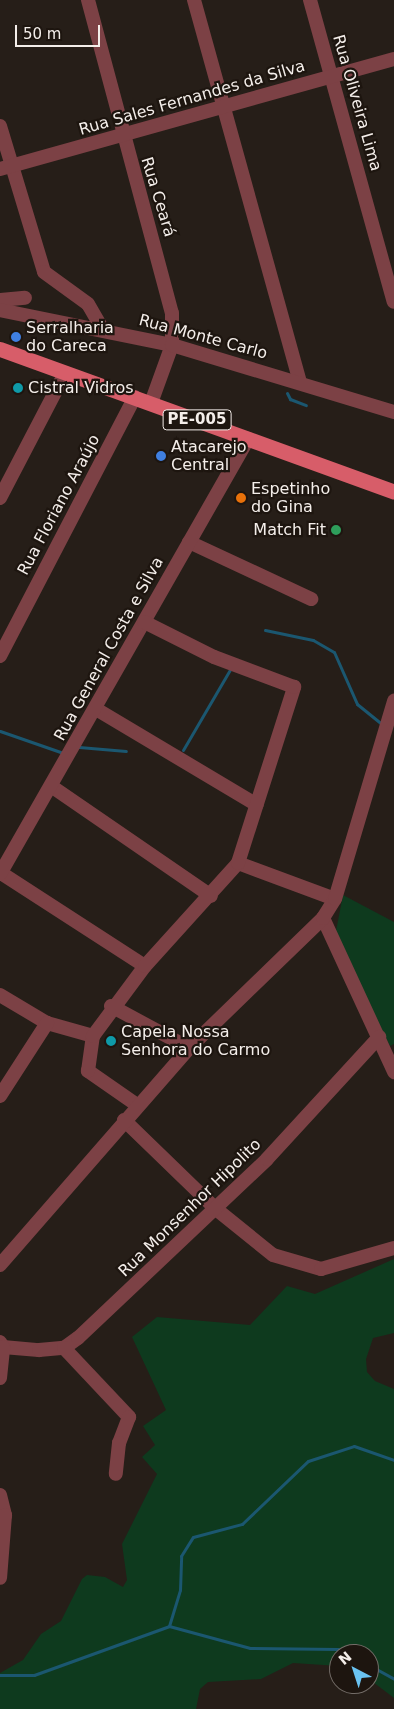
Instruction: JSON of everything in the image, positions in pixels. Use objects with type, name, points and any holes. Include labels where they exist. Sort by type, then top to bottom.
[{"type":"main road","name":"PE-005","points":[[0,349],[394,492]]},
{"type":"street","name":"Rua Ceará","points":[[88,0],[121,134],[166,284],[172,345],[151,404]]},
{"type":"street","points":[[194,0],[222,107],[300,382]]},
{"type":"street","name":"Rua Oliveira Lima","points":[[310,0],[332,77],[389,258],[394,302]]},
{"type":"street","name":"Rua Sales Fernandes da Silva","points":[[6,168],[121,134],[394,59]]},
{"type":"street","points":[[0,126],[6,168],[44,272],[88,304],[102,328]]},
{"type":"street","points":[[0,300],[25,298]]},
{"type":"street","name":"Rua Monte Carlo","points":[[0,310],[102,328],[172,345],[300,382],[394,412]]},
{"type":"street","points":[[0,498],[4,478],[65,372]]},
{"type":"street","name":"Rua Floriano Araújo","points":[[0,656],[134,398]]},
{"type":"street","name":"Rua General Costa e Silva","points":[[0,874],[96,709],[248,439]]},
{"type":"street","points":[[189,542],[311,599]]},
{"type":"street","points":[[138,1105],[88,1071],[93,1036],[111,1006],[144,966],[211,896],[238,863],[294,687],[214,658],[144,622]]},
{"type":"street","points":[[0,1265],[124,1120],[189,1048],[323,918],[334,900],[394,701]]},
{"type":"street","points":[[96,709],[257,805]]},
{"type":"street","points":[[51,786],[211,896]]},
{"type":"street","points":[[238,863],[334,900]]},
{"type":"street","points":[[0,874],[144,966]]},
{"type":"street","points":[[323,918],[394,1072]]},
{"type":"street","points":[[0,995],[47,1022],[93,1036]]},
{"type":"street","points":[[111,1006],[189,1048]]},
{"type":"street","points":[[0,1096],[47,1022]]},
{"type":"street","name":"Rua Monsenhor Hipolito","points":[[64,1348],[216,1209],[379,1037]]},
{"type":"street","points":[[124,1120],[216,1209],[272,1255],[299,1266],[344,1265],[394,1248]]},
{"type":"street","points":[[0,1378],[2,1351],[64,1348],[129,1417],[119,1443],[116,1474]]},
{"type":"street","points":[[0,1495],[5,1515],[0,1578]]},
{"type":"green space","points":[[343,895],[394,922],[394,1044],[390,1046],[335,936]]},
{"type":"green space","points":[[394,1259],[394,1333],[373,1338],[366,1359],[367,1372],[375,1381],[394,1389],[394,1698],[379,1687],[379,1644],[329,1644],[329,1665],[293,1663],[261,1679],[208,1682],[200,1689],[196,1709],[0,1709],[0,1673],[23,1660],[41,1634],[61,1621],[82,1579],[87,1575],[105,1577],[123,1587],[127,1580],[122,1544],[157,1474],[142,1457],[155,1445],[143,1426],[166,1410],[132,1337],[157,1317],[250,1325],[287,1286],[315,1294]]},
{"type":"waterway","points":[[287,393],[290,399],[306,405]]},
{"type":"waterway","points":[[265,630],[313,640],[334,652],[357,704],[383,725]]},
{"type":"waterway","points":[[183,750],[231,668]]},
{"type":"waterway","points":[[0,731],[63,753]]},
{"type":"waterway","points":[[79,747],[126,751]]},
{"type":"waterway","points":[[0,1675],[34,1675],[169,1626],[180,1590],[181,1556],[193,1537],[242,1524],[308,1461],[354,1446],[394,1460]]},
{"type":"waterway","points":[[169,1626],[250,1648],[329,1649]]},
{"type":"waterway","points":[[379,1671],[394,1679]]},
{"type":"place","name":"Serralharia do Careca","points":[[16,337]]},
{"type":"place","name":"Cistral Vidros","points":[[18,388]]},
{"type":"place","name":"Atacarejo Central","points":[[161,456]]},
{"type":"place","name":"Espetinho do Gina","points":[[241,498]]},
{"type":"place","name":"Match Fit","points":[[336,530]]},
{"type":"place","name":"Capela Nossa Senhora do Carmo","points":[[111,1041]]}]
